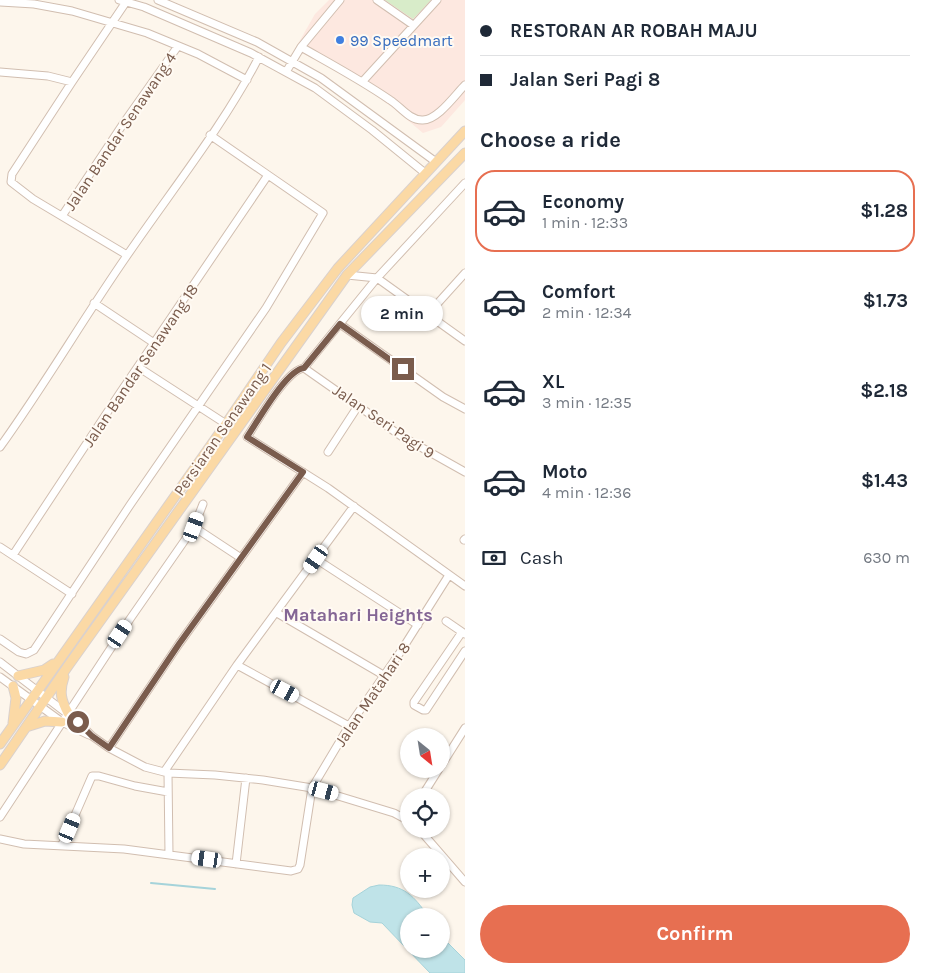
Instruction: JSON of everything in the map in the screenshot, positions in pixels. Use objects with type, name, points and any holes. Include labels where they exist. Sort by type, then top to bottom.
[{"type":"main road","name":"Persiaran Senawang 1","points":[[0,744],[281,343],[338,268],[465,131]]},
{"type":"main road","name":"Persiaran Senawang 1","points":[[0,765],[46,697],[347,275],[465,153]]},
{"type":"main road","points":[[18,676],[44,670],[58,660]]},
{"type":"main road","points":[[66,670],[60,688],[61,701],[68,713]]},
{"type":"main road","points":[[13,686],[16,708],[13,725]]},
{"type":"main road","points":[[26,727],[45,721],[62,722]]},
{"type":"street","points":[[158,0],[257,42],[292,61],[321,78],[436,162]]},
{"type":"street","points":[[286,72],[301,47],[340,0]]},
{"type":"street","points":[[377,0],[414,24]]},
{"type":"street","points":[[363,81],[437,0]]},
{"type":"street","points":[[0,2],[34,4],[72,10],[114,23],[161,38],[247,80]]},
{"type":"street","points":[[127,254],[33,199],[12,182],[12,174],[72,82],[129,2],[259,57],[315,88],[365,124],[425,173]]},
{"type":"street","name":"Jalan Bandar Senawang 4","points":[[62,216],[125,121],[178,46]]},
{"type":"street","points":[[301,47],[363,81],[395,103],[410,117],[422,121],[435,117],[465,85]]},
{"type":"street","points":[[0,447],[94,303],[247,80],[259,57]]},
{"type":"street","points":[[0,72],[19,72],[48,76],[72,82]]},
{"type":"street","points":[[0,639],[19,652],[26,654],[34,650],[130,505],[266,308],[323,212],[210,135]]},
{"type":"street","name":"Jalan Bandar Senawang 18","points":[[13,555],[154,342],[268,175]]},
{"type":"street","points":[[465,183],[377,278],[304,368],[298,369],[288,377],[247,437],[354,506],[465,586]]},
{"type":"street","points":[[428,314],[465,273]]},
{"type":"street","points":[[347,275],[377,278],[465,341]]},
{"type":"street","points":[[94,303],[154,342]]},
{"type":"street","points":[[340,324],[443,397],[465,410]]},
{"type":"street","points":[[138,367],[226,424]]},
{"type":"street","name":"Jalan Seri Pagi 9","points":[[304,368],[401,436],[465,472]]},
{"type":"street","points":[[328,452],[358,406]]},
{"type":"street","points":[[109,748],[179,644],[303,472]]},
{"type":"street","points":[[0,817],[130,619],[194,527],[203,504]]},
{"type":"street","points":[[169,854],[166,772],[237,665],[354,506]]},
{"type":"street","points":[[194,527],[241,558]]},
{"type":"street","points":[[0,547],[72,594]]},
{"type":"street","points":[[316,559],[418,625]]},
{"type":"street","name":"Jalan Matahari 8","points":[[312,788],[349,726],[385,676],[449,575]]},
{"type":"street","points":[[277,613],[385,676]]},
{"type":"street","points":[[446,621],[463,633],[414,702],[414,705],[422,710],[426,710],[465,651]]},
{"type":"street","points":[[0,662],[68,713],[92,736],[109,748],[145,767],[166,772],[246,778],[312,788],[400,816]]},
{"type":"street","points":[[237,665],[349,726]]},
{"type":"street","points":[[0,677],[62,722],[92,736]]},
{"type":"street","points":[[450,751],[465,728]]},
{"type":"street","points":[[62,845],[92,776],[168,792]]},
{"type":"street","points":[[236,864],[246,778]]},
{"type":"street","points":[[0,839],[24,844],[93,846],[169,854],[292,871],[298,869],[300,865],[312,788]]},
{"type":"street","points":[[426,838],[465,882]]},
{"type":"shaded area","points":[[329,0],[465,0],[465,100],[441,127],[423,133],[392,107],[361,85],[295,49],[315,14]]},
{"type":"green space","points":[[385,0],[431,0],[413,19]]},
{"type":"water","points":[[379,885],[395,887],[400,889],[400,898],[414,898],[422,908],[400,908],[400,942],[382,923],[370,922],[354,913],[353,898],[370,887]]},
{"type":"water","points":[[450,945],[465,960],[465,973],[430,973],[416,958],[450,958]]},
{"type":"waterway","points":[[151,883],[215,889]]},
{"type":"place","name":"99 Speedmart","points":[[340,40]]},
{"type":"district","name":"Matahari Heights","points":[[358,615]]},
{"type":"route","points":[[78,722],[92,736],[109,748],[179,644],[303,472],[247,437],[288,377],[298,369],[304,368],[340,324],[403,369]]}]
